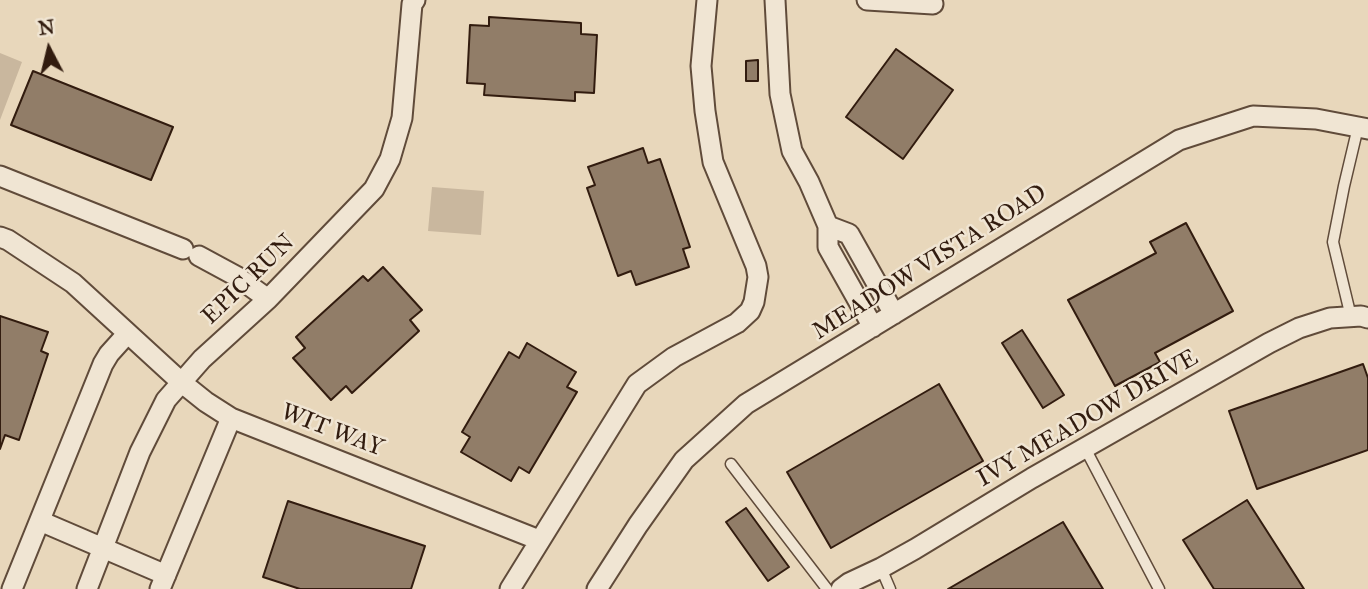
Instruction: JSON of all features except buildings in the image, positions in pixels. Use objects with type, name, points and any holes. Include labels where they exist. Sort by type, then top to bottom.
[{"type":"street","name":"EPIC RUN","points":[[87,589],[140,452],[166,400],[202,359],[268,299],[374,189],[390,159],[402,118],[412,4],[415,0]]},
{"type":"street","points":[[510,589],[637,384],[674,357],[737,323],[750,311],[754,302],[758,277],[756,266],[713,162],[705,111],[701,66],[707,0]]},
{"type":"street","points":[[775,0],[780,94],[792,151],[828,226],[828,247],[873,327]]},
{"type":"street","points":[[867,0],[933,4]]},
{"type":"street","name":"MEADOW VISTA ROAD","points":[[597,589],[684,460],[747,404],[1179,140],[1253,116],[1316,119],[1363,128]]},
{"type":"street","points":[[0,176],[191,252],[236,276],[268,299]]},
{"type":"street","points":[[828,226],[849,234],[894,314]]},
{"type":"street","name":"WIT WAY","points":[[0,237],[73,283],[181,382],[231,418],[539,540]]},
{"type":"street","points":[[837,264],[859,252]]},
{"type":"street","name":"IVY MEADOW DRIVE","points":[[841,589],[1269,343],[1299,328],[1330,318],[1359,317]]},
{"type":"street","points":[[12,589],[103,363],[127,334]]},
{"type":"street","points":[[40,521],[104,548],[163,582],[231,418]]},
{"type":"lane","points":[[1359,317],[1333,242],[1343,186],[1363,128]]},
{"type":"lane","points":[[1085,448],[1159,589]]},
{"type":"lane","points":[[731,464],[827,589]]},
{"type":"lane","points":[[881,568],[890,589]]},
{"type":"shaded area","points":[[0,53],[22,62],[0,120]]},
{"type":"shaded area","points":[[432,187],[484,191],[481,235],[428,231]]}]
